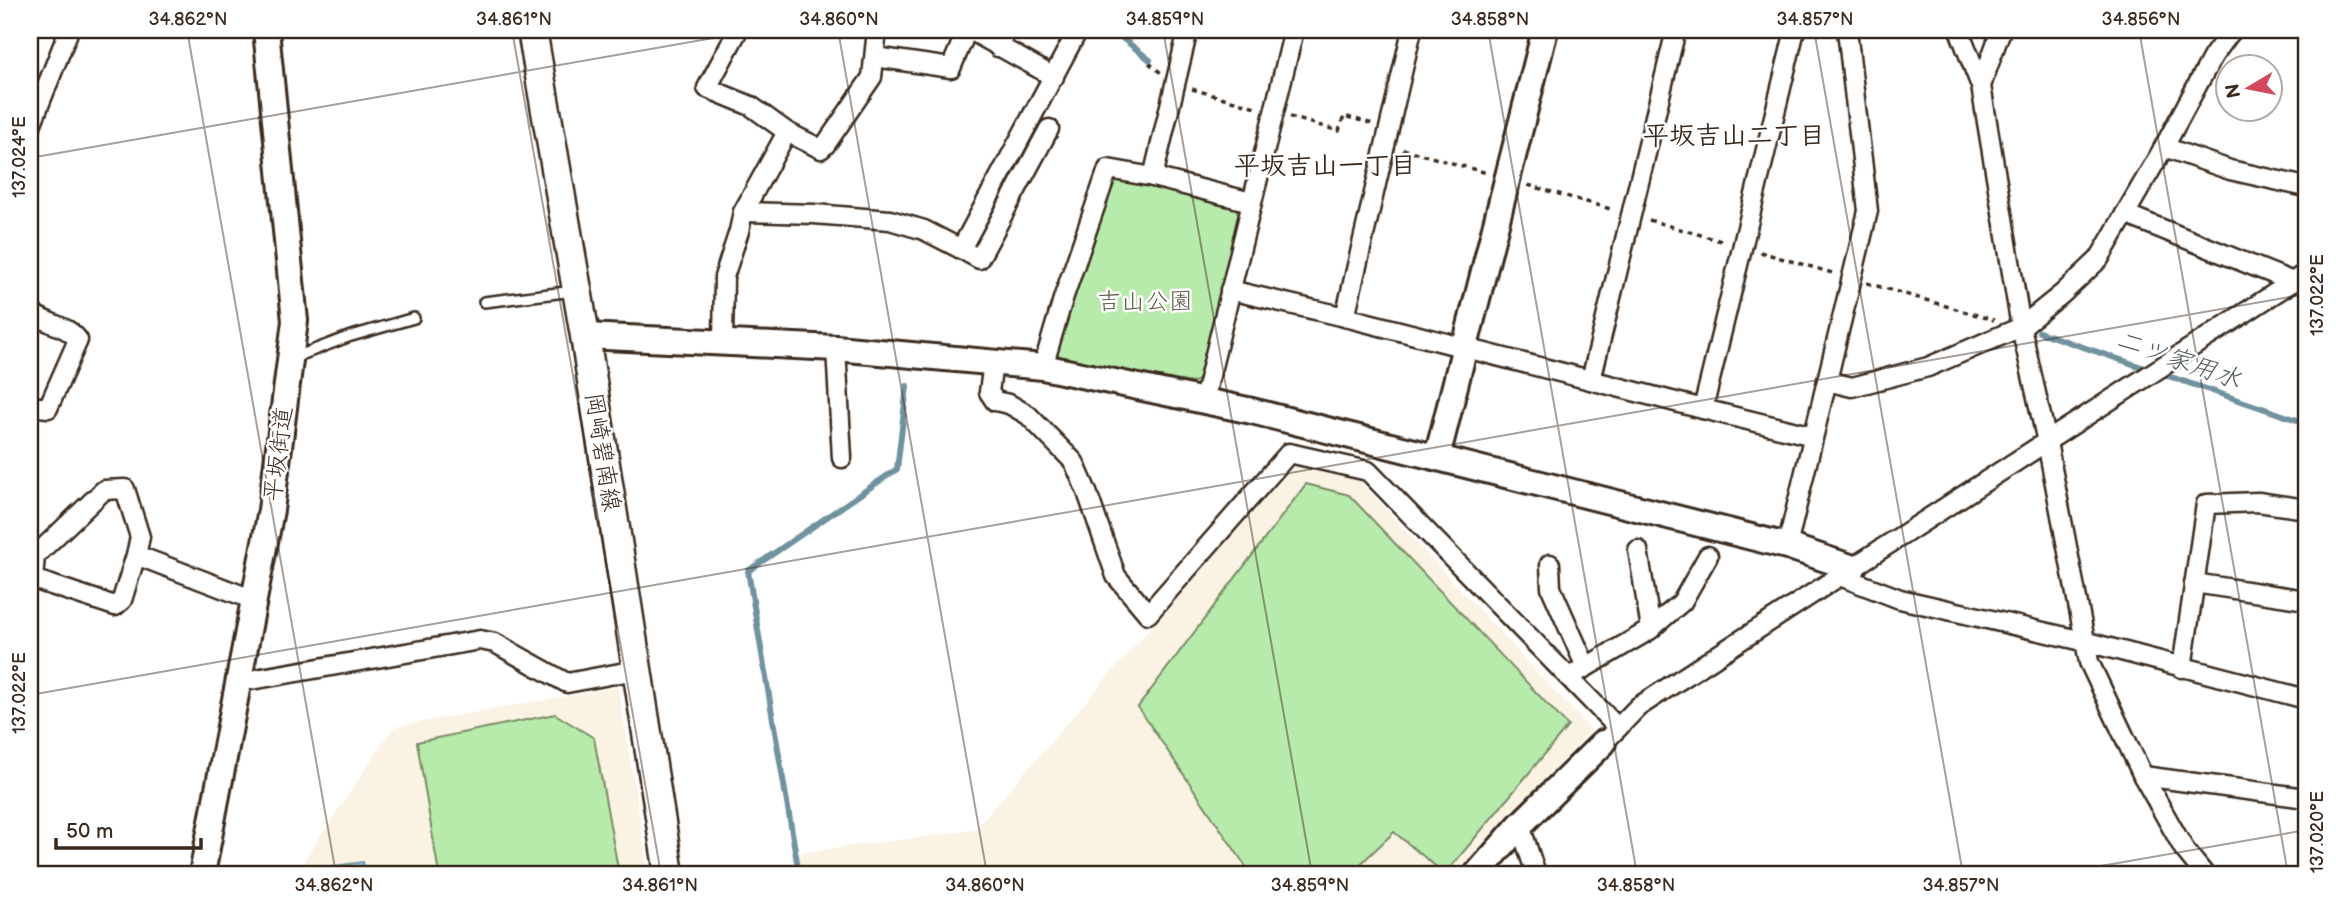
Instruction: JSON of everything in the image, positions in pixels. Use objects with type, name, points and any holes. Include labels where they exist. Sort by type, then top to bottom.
[{"type":"main road","name":"岡崎碧南線","points":[[532,30],[585,336],[669,874]]},
{"type":"street","points":[[30,128],[69,30]]},
{"type":"street","name":"平坂街道","points":[[202,874],[271,510],[295,321],[266,30]]},
{"type":"street","points":[[738,30],[707,88],[751,106],[787,132],[821,149],[872,77],[877,30]]},
{"type":"street","points":[[875,57],[951,68],[969,30],[1054,77]]},
{"type":"street","points":[[999,47],[1006,30]]},
{"type":"street","points":[[743,212],[890,220],[924,230],[967,252],[1035,136],[1054,77],[1078,30]]},
{"type":"street","points":[[1153,177],[1188,30]]},
{"type":"street","points":[[1203,400],[1294,30]]},
{"type":"street","points":[[1345,317],[1412,30]]},
{"type":"street","points":[[1437,457],[1545,30]]},
{"type":"street","points":[[1591,380],[1676,30]]},
{"type":"street","points":[[1703,409],[1795,30]]},
{"type":"street","points":[[1787,546],[1868,211],[1847,30]]},
{"type":"street","points":[[1959,30],[1981,86],[2021,327],[2047,442],[2089,662],[2143,776],[2184,849],[2204,874]]},
{"type":"street","points":[[1981,86],[2001,30]]},
{"type":"street","points":[[1827,381],[1852,387],[1928,367],[2021,327],[2069,288],[2099,260],[2213,56],[2232,30]]},
{"type":"street","points":[[723,342],[724,276],[743,212],[787,132]]},
{"type":"street","points":[[2164,147],[2230,170],[2306,187]]},
{"type":"street","points":[[1043,367],[1063,299],[1108,169],[1153,177],[1251,202]]},
{"type":"street","points":[[2125,214],[2300,278]]},
{"type":"street","points":[[1478,874],[1520,825],[1638,707],[2300,278]]},
{"type":"street","points":[[1230,290],[1813,436]]},
{"type":"street","points":[[30,311],[35,316],[73,333],[78,340],[48,408],[30,406]]},
{"type":"street","points":[[585,336],[836,348],[1043,367],[1203,400],[1787,546],[1900,599],[2083,641],[2306,699]]},
{"type":"street","points":[[836,348],[842,458]]},
{"type":"street","points":[[993,362],[989,393],[995,401],[1009,404],[1028,415],[1074,462],[1116,576],[1148,614],[1289,453],[1368,471],[1569,677],[1611,736]]},
{"type":"street","points":[[125,488],[140,537],[136,555],[122,600],[115,606],[33,579],[35,556],[104,490],[125,488]]},
{"type":"street","points":[[2182,668],[2206,504],[2258,502],[2306,509]]},
{"type":"street","points":[[1637,550],[1651,629]]},
{"type":"street","points":[[136,555],[254,600]]},
{"type":"street","points":[[1569,677],[1651,629],[1682,602],[1707,556]]},
{"type":"street","points":[[1550,564],[1551,589],[1586,667]]},
{"type":"street","points":[[2194,583],[2306,600]]},
{"type":"street","points":[[239,682],[480,640],[495,643],[567,683],[636,670]]},
{"type":"street","points":[[2143,776],[2306,798]]},
{"type":"street","points":[[1520,825],[1536,874]]},
{"type":"lane","points":[[484,302],[576,291]]},
{"type":"lane","points":[[290,359],[348,337],[414,318]]},
{"type":"path","points":[[1384,144],[2021,327]]},
{"type":"shaded area","points":[[1292,466],[1359,481],[1591,730],[1456,874],[796,874],[793,854],[974,830]]},
{"type":"shaded area","points":[[618,687],[649,874],[306,874],[305,859],[394,727]]},
{"type":"green space","name":"吉山公園","points":[[1116,177],[1235,207],[1240,217],[1200,379],[1192,383],[1056,358],[1054,351],[1110,181]]},
{"type":"green space","points":[[1306,484],[1349,495],[1568,726],[1445,874],[1394,832],[1350,874],[1251,874],[1138,707]]},
{"type":"green space","points":[[555,714],[594,738],[619,874],[439,874],[417,742]]},
{"type":"water","points":[[363,862],[365,874],[328,874],[327,867]]},
{"type":"waterway","name":"二ツ家用水","points":[[1112,30],[1150,60]]},
{"type":"waterway","points":[[972,248],[1029,140]]},
{"type":"waterway","name":"二ツ家用水","points":[[2039,332],[2306,423]]},
{"type":"waterway","points":[[799,874],[748,571],[897,469],[907,386]]},
{"type":"district","name":"平坂吉山二丁目","points":[[1734,135]]},
{"type":"district","name":"平坂吉山一丁目","points":[[1325,165]]}]
